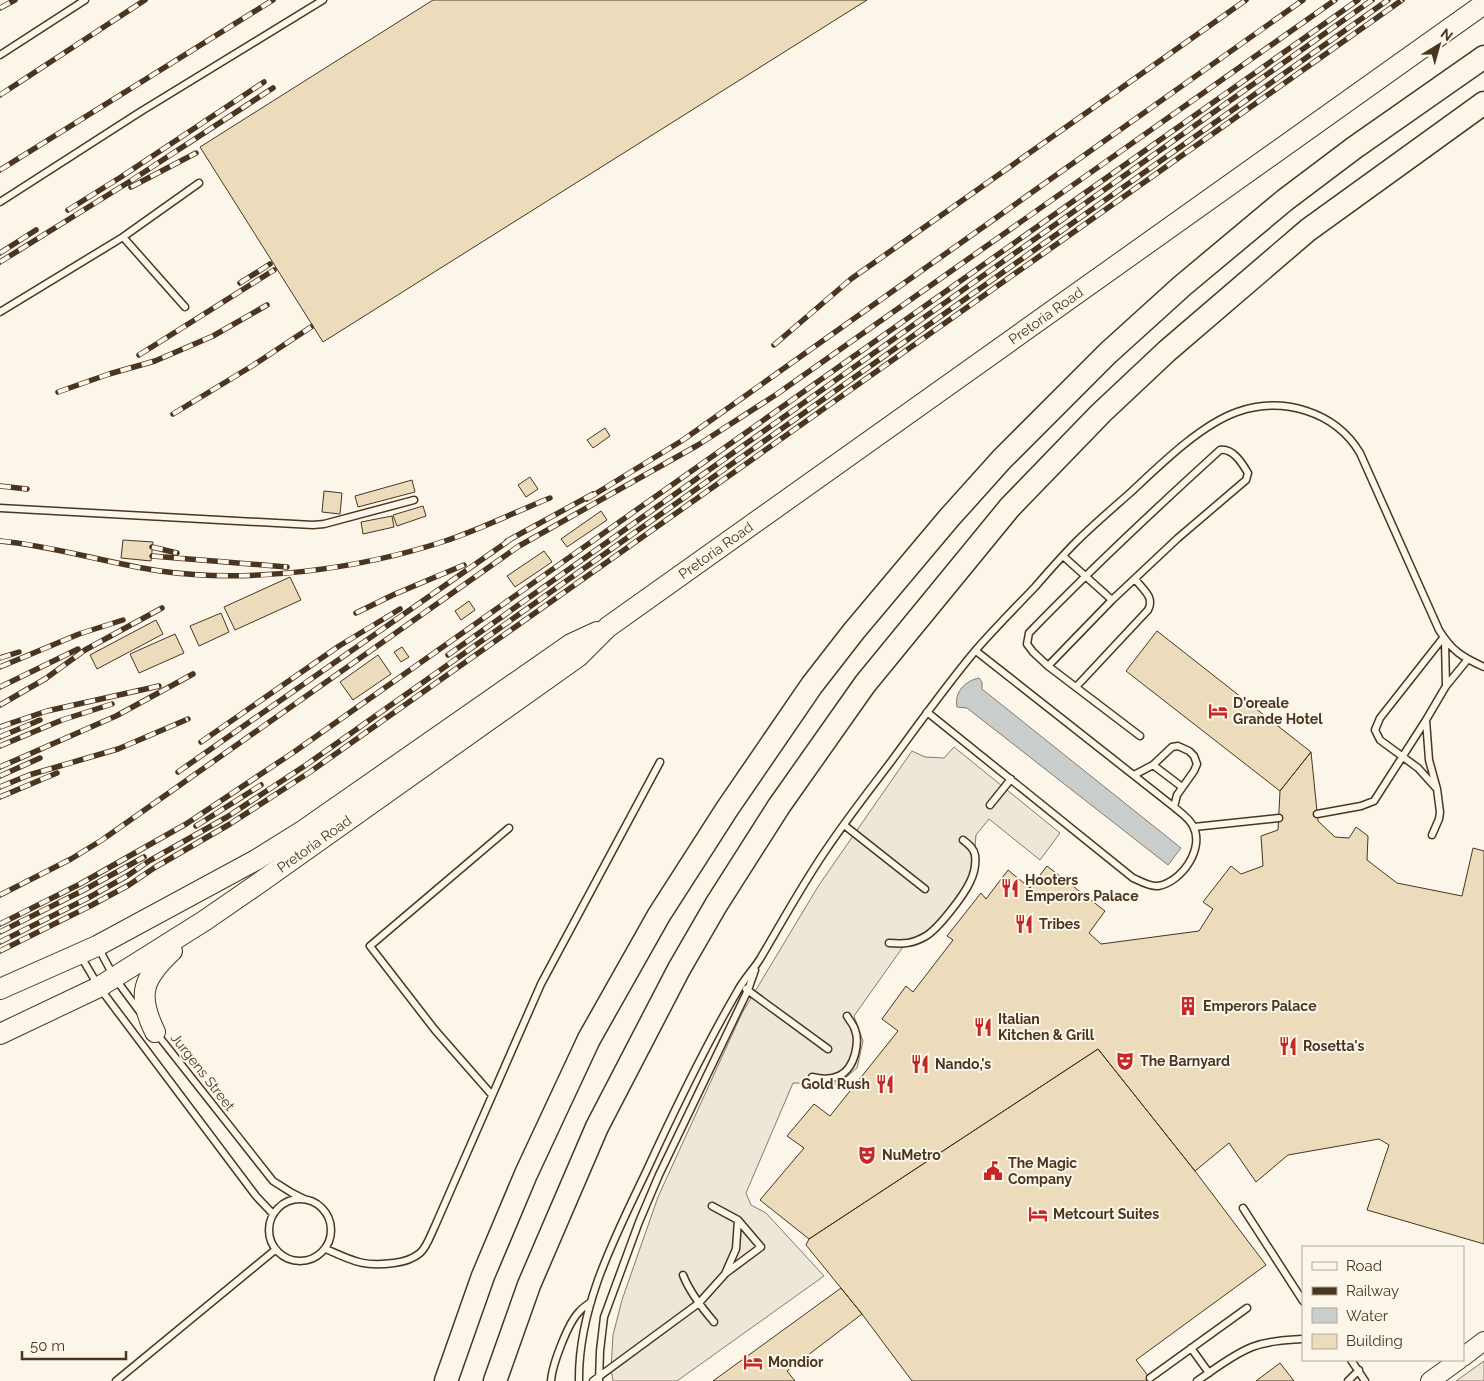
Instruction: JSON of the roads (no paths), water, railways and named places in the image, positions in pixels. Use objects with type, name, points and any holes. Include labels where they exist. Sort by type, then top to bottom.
[{"type":"highway","points":[[446,1381],[486,1267],[526,1174],[589,1039],[659,915],[727,809],[812,685],[848,639],[955,510],[1002,459],[1108,353],[1182,286],[1285,200],[1354,148],[1484,57]]},
{"type":"highway","points":[[495,1381],[529,1286],[597,1127],[679,969],[716,905],[779,806],[864,684],[1010,507],[1101,413],[1166,351],[1308,230],[1484,102]]},
{"type":"main road","name":"Pretoria Road","points":[[0,1034],[107,982],[262,882],[578,656],[608,627],[1484,4]]},
{"type":"main road","name":"Pretoria Road","points":[[0,990],[97,946],[247,865],[288,840],[571,644],[608,627]]},
{"type":"main road","points":[[155,1032],[144,1005],[144,997],[150,977],[157,964],[204,921]]},
{"type":"street","points":[[1464,1356],[1484,1341]]},
{"type":"street","points":[[1430,1381],[1458,1361]]},
{"type":"lane","points":[[0,55],[85,0]]},
{"type":"lane","points":[[0,202],[140,112],[324,0]]},
{"type":"lane","points":[[0,312],[123,237],[198,184]]},
{"type":"lane","points":[[123,237],[185,307]]},
{"type":"lane","points":[[579,1381],[580,1354],[586,1320],[604,1266],[622,1224],[658,1145],[714,1032],[740,986],[758,962],[785,913],[844,825],[976,651],[1075,543],[1175,452],[1218,421],[1235,412],[1256,406],[1287,406],[1304,409],[1329,421],[1340,429],[1360,453],[1438,630],[1452,649],[1468,660],[1484,667]]},
{"type":"lane","points":[[1048,666],[1112,600],[1178,538],[1246,480],[1248,473],[1231,452],[1220,450],[1136,526],[1029,633],[1027,644],[1048,666],[1140,736]]},
{"type":"lane","points":[[0,508],[324,524],[414,500]]},
{"type":"lane","points":[[1063,556],[1112,600]]},
{"type":"lane","points":[[1076,687],[1148,610],[1151,599],[1135,579]]},
{"type":"lane","points":[[1444,639],[1446,686]]},
{"type":"lane","points":[[1436,789],[1418,768],[1380,740],[1375,730],[1376,724],[1444,639]]},
{"type":"lane","points":[[928,712],[1133,878],[1152,886],[1158,886],[1173,879],[1186,867],[1196,848],[1196,834],[1190,821],[1174,806],[976,651]]},
{"type":"lane","points":[[1317,814],[1362,806],[1370,803],[1377,797],[1446,686],[1468,660]]},
{"type":"lane","points":[[1426,720],[1429,760],[1436,789],[1439,819],[1432,835]]},
{"type":"lane","points":[[1134,775],[1153,765],[1172,747],[1178,746],[1189,751],[1194,756],[1197,764],[1194,772],[1182,788],[1174,806]]},
{"type":"lane","points":[[326,1249],[354,1262],[370,1265],[398,1262],[419,1254],[433,1232],[541,984],[660,762]]},
{"type":"lane","points":[[1153,765],[1182,788]]},
{"type":"lane","points":[[990,805],[1011,779]]},
{"type":"lane","points":[[1194,827],[1279,818]]},
{"type":"lane","points":[[844,825],[925,890]]},
{"type":"lane","points":[[492,1095],[435,1030],[370,946],[509,828]]},
{"type":"lane","points":[[888,943],[908,944],[928,935],[959,900],[971,880],[975,866],[973,849],[963,840]]},
{"type":"lane","name":"Jurgens Street","points":[[97,946],[107,982],[256,1196],[273,1214]]},
{"type":"lane","name":"Jurgens Street","points":[[79,954],[155,1032],[273,1181],[304,1199]]},
{"type":"lane","points":[[597,1380],[604,1317],[639,1222],[659,1175],[748,990],[758,962]]},
{"type":"lane","points":[[740,986],[828,1048]]},
{"type":"lane","points":[[812,1077],[831,1078],[846,1073],[852,1064],[857,1045],[856,1030],[847,1016]]},
{"type":"lane","points":[[292,1199],[304,1199],[314,1202],[323,1208],[332,1228],[326,1249],[317,1257],[306,1261],[295,1261],[284,1257],[276,1250],[269,1232],[273,1214],[276,1209],[292,1199]]},
{"type":"lane","points":[[597,1380],[699,1303],[725,1274],[761,1247],[738,1220],[712,1206]]},
{"type":"lane","points":[[1243,1208],[1302,1300]]},
{"type":"lane","points":[[725,1274],[736,1249],[738,1220]]},
{"type":"lane","points":[[116,1381],[276,1250]]},
{"type":"lane","points":[[683,1275],[699,1303],[714,1322]]},
{"type":"lane","points":[[551,1381],[567,1331],[578,1312],[592,1302]]},
{"type":"lane","points":[[1150,1378],[1247,1308]]},
{"type":"lane","points":[[1197,1381],[1230,1358],[1250,1348],[1274,1341],[1302,1339]]},
{"type":"lane","points":[[1191,1348],[1209,1373]]},
{"type":"lane","points":[[1352,1361],[1365,1381]]},
{"type":"lane","points":[[1348,1381],[1359,1370]]},
{"type":"water","points":[[979,678],[982,682],[982,689],[1181,848],[1168,865],[967,708],[957,707],[957,697],[962,688],[974,679]]},
{"type":"railway","points":[[0,8],[15,0]]},
{"type":"railway","points":[[0,95],[145,0]]},
{"type":"railway","points":[[0,170],[273,0]]},
{"type":"railway","points":[[774,345],[851,279],[1246,0]]},
{"type":"railway","points":[[587,499],[683,440],[1303,0]]},
{"type":"railway","points":[[0,895],[71,859],[102,840],[519,546],[698,445],[777,394],[1335,0]]},
{"type":"railway","points":[[0,924],[80,884],[186,824],[294,752],[1358,0]]},
{"type":"railway","points":[[448,655],[1372,0]]},
{"type":"railway","points":[[0,942],[88,898],[127,876],[149,861],[227,817],[306,765],[1388,0]]},
{"type":"railway","points":[[0,951],[129,885],[154,868],[230,824],[310,772],[1402,0]]},
{"type":"railway","points":[[68,210],[264,82]]},
{"type":"railway","points":[[0,262],[132,180],[273,88]]},
{"type":"railway","points":[[131,187],[196,153]]},
{"type":"railway","points":[[0,253],[36,230]]},
{"type":"railway","points":[[240,283],[270,264]]},
{"type":"railway","points":[[139,355],[274,270]]},
{"type":"railway","points":[[58,392],[109,374],[155,361],[213,336],[267,305]]},
{"type":"railway","points":[[173,414],[252,366],[311,327]]},
{"type":"railway","points":[[0,486],[27,489]]},
{"type":"railway","points":[[507,541],[593,494]]},
{"type":"railway","points":[[0,541],[20,543],[160,571],[194,575],[267,575],[341,566],[412,551],[485,526],[550,498]]},
{"type":"railway","points":[[178,772],[514,537]]},
{"type":"railway","points":[[152,547],[177,553]]},
{"type":"railway","points":[[152,556],[287,567]]},
{"type":"railway","points":[[356,613],[395,594],[464,565]]},
{"type":"railway","points":[[0,705],[45,679],[85,650],[162,608]]},
{"type":"railway","points":[[201,742],[339,646],[400,609]]},
{"type":"railway","points":[[0,667],[79,634],[123,620]]},
{"type":"railway","points":[[0,687],[78,649]]},
{"type":"railway","points":[[0,658],[19,652]]},
{"type":"railway","points":[[0,767],[116,716],[193,674]]},
{"type":"railway","points":[[0,727],[47,711],[159,686]]},
{"type":"railway","points":[[0,746],[62,720],[112,704]]},
{"type":"railway","points":[[0,787],[29,775],[118,749],[188,719]]},
{"type":"railway","points":[[0,737],[40,720]]},
{"type":"railway","points":[[0,776],[40,758]]},
{"type":"railway","points":[[0,797],[57,773]]},
{"type":"railway","points":[[196,826],[261,785]]},
{"type":"railway","points":[[0,932],[84,890],[144,857]]},
{"type":"place","name":"D'oreale Grande Hotel","points":[[1218,711]]},
{"type":"place","name":"Hooters Emperors Palace","points":[[1010,888]]},
{"type":"place","name":"Tribes","points":[[1024,924]]},
{"type":"place","name":"Emperors Palace","points":[[1188,1006]]},
{"type":"place","name":"Italian Kitchen & Grill","points":[[983,1027]]},
{"type":"place","name":"Rosetta's","points":[[1288,1046]]},
{"type":"place","name":"The Barnyard","points":[[1125,1061]]},
{"type":"place","name":"Nando,'s","points":[[920,1064]]},
{"type":"place","name":"Gold Rush","points":[[885,1084]]},
{"type":"place","name":"NuMetro","points":[[867,1155]]},
{"type":"place","name":"The Magic Company","points":[[993,1171]]},
{"type":"place","name":"Metcourt Suites","points":[[1038,1214]]},
{"type":"place","name":"Mondior","points":[[753,1362]]}]
